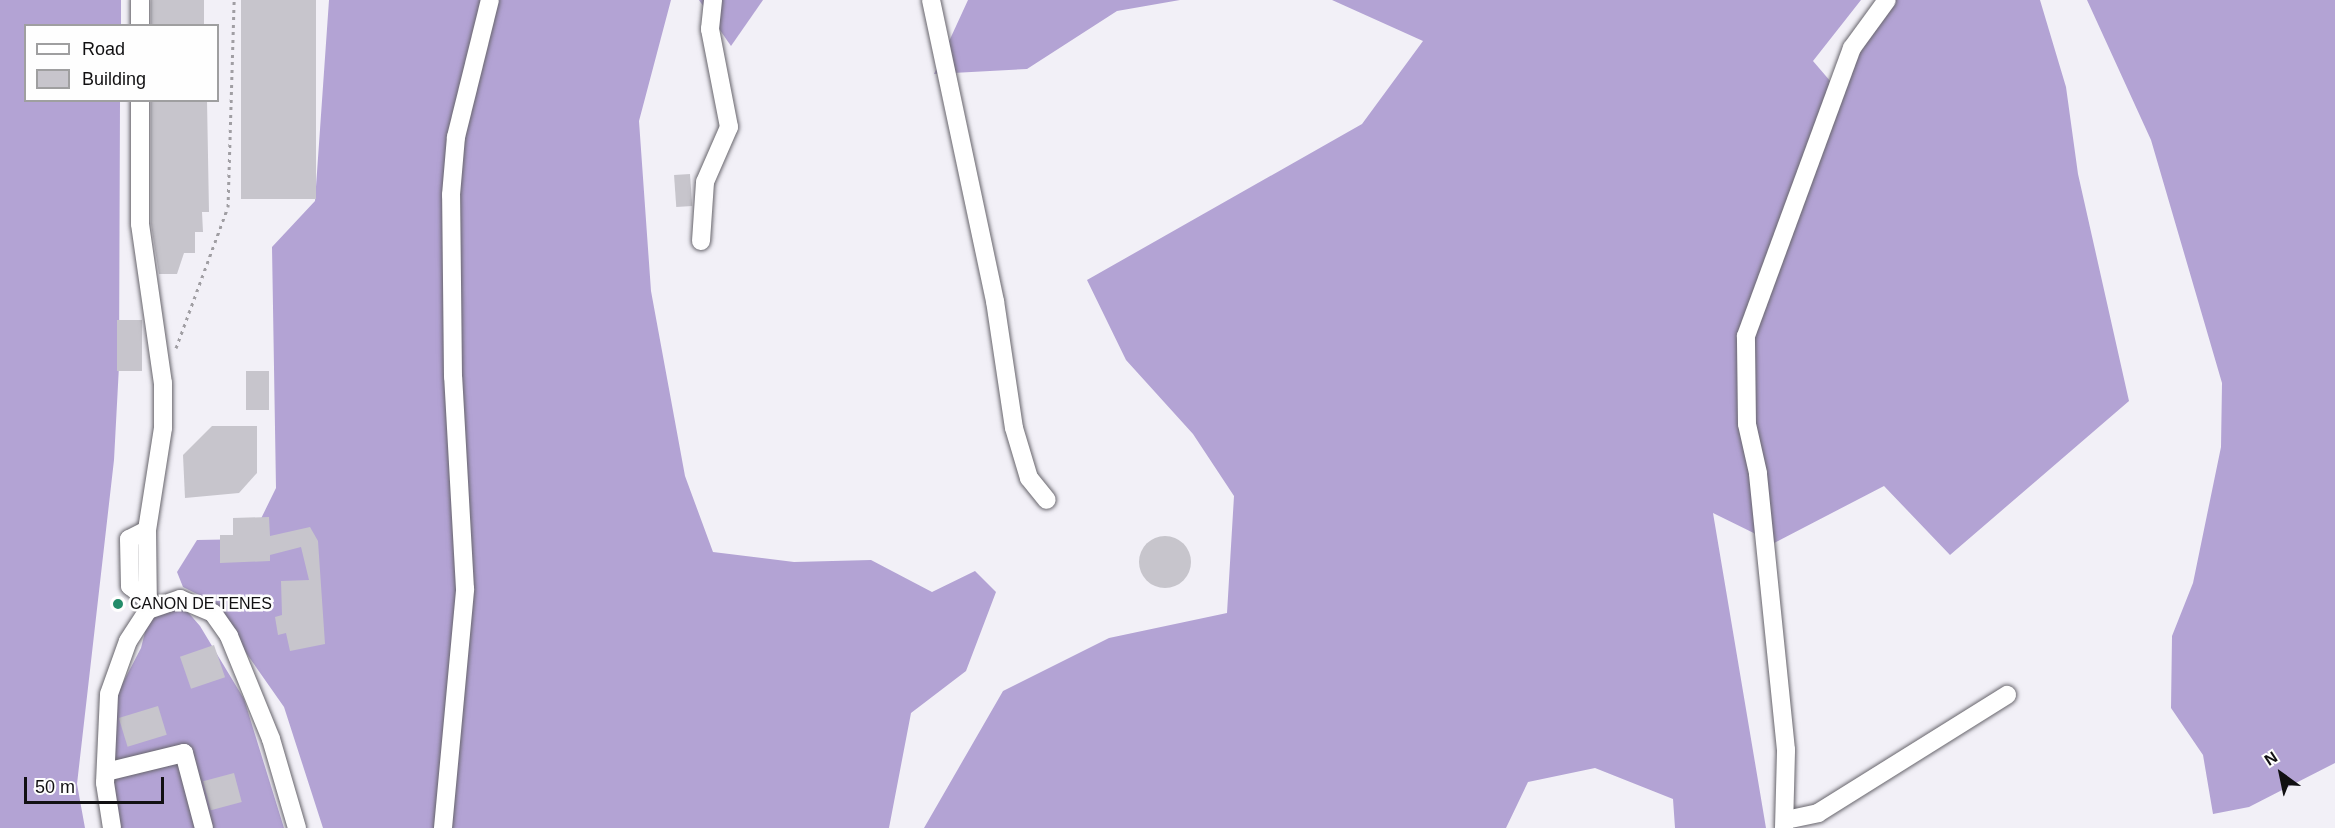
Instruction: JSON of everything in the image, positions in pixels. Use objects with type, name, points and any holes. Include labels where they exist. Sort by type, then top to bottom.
[{"type":"street","points":[[140,0],[140,24]]},
{"type":"street","points":[[443,828],[465,589],[453,377],[451,195],[456,137],[490,0]]},
{"type":"street","points":[[701,241],[705,182],[729,127],[710,29],[712,0]]},
{"type":"street","points":[[931,0],[995,301],[1014,428],[1029,478],[1047,500]]},
{"type":"street","points":[[1887,0],[1852,48],[1746,336],[1747,424],[1776,630],[1785,824],[1818,813],[2007,695]]},
{"type":"street","points":[[112,828],[105,783],[110,771],[109,694],[128,641],[148,605],[147,530],[163,428],[163,383],[140,224],[140,102]]},
{"type":"street","points":[[148,605],[167,600],[190,601],[213,613],[224,628],[271,739],[297,828]]},
{"type":"street","points":[[110,771],[184,753],[204,828]]},
{"type":"path","points":[[175,350],[228,207],[234,0]]},
{"type":"shaded area","points":[[0,0],[121,0],[121,24],[24,24],[24,102],[120,102],[119,366],[114,460],[77,784],[85,828],[0,828]]},
{"type":"shaded area","points":[[329,0],[671,0],[639,121],[651,291],[685,476],[713,552],[794,562],[871,560],[932,592],[975,571],[996,592],[966,671],[911,713],[889,828],[323,828],[284,707],[209,600],[183,587],[177,572],[197,540],[251,539],[276,488],[272,247],[315,201]]},
{"type":"shaded area","points":[[699,0],[763,0],[731,46]]},
{"type":"shaded area","points":[[968,0],[1180,0],[1117,11],[1027,69],[934,74]]},
{"type":"shaded area","points":[[1332,0],[1861,0],[1813,61],[1837,89],[1894,0],[2040,0],[2066,87],[2078,174],[2129,401],[1950,555],[1884,486],[1774,543],[1713,513],[1766,828],[1675,828],[1673,799],[1595,768],[1528,782],[1506,828],[924,828],[1003,691],[1109,638],[1227,613],[1234,496],[1193,434],[1126,360],[1087,280],[1362,124],[1423,41]]},
{"type":"shaded area","points":[[2087,0],[2335,0],[2335,763],[2249,807],[2213,814],[2203,755],[2171,708],[2172,636],[2193,583],[2221,447],[2222,383],[2151,140]]},
{"type":"shaded area","points":[[168,608],[187,611],[200,626],[244,699],[284,828],[109,828],[116,696],[141,648],[148,620]]},
{"type":"building","points":[[151,0],[204,0],[204,24],[151,24]]},
{"type":"building","points":[[241,0],[316,0],[316,199],[241,199]]},
{"type":"building","points":[[151,102],[207,102],[209,212],[202,212],[203,232],[195,232],[195,253],[184,253],[177,274],[159,274],[151,224]]},
{"type":"building","points":[[690,174],[692,206],[676,207],[674,175]]},
{"type":"building","points":[[117,320],[142,320],[142,371],[117,371]]},
{"type":"building","points":[[246,371],[269,371],[269,410],[246,410]]},
{"type":"building","points":[[212,426],[257,426],[257,473],[239,493],[185,498],[183,455]]},
{"type":"building","points":[[269,517],[270,536],[310,527],[318,541],[325,644],[290,651],[286,633],[278,635],[275,617],[282,615],[281,581],[309,580],[301,547],[270,555],[270,561],[220,563],[220,535],[233,535],[233,518]]},
{"type":"building","points":[[1165,536],[1175,538],[1183,544],[1189,552],[1191,562],[1189,572],[1183,580],[1175,586],[1165,588],[1155,586],[1147,580],[1141,572],[1139,562],[1141,552],[1147,544],[1155,538]]},
{"type":"building","points":[[214,645],[225,677],[191,689],[180,657]]},
{"type":"building","points":[[158,706],[167,735],[128,747],[119,718]]},
{"type":"building","points":[[234,773],[242,802],[211,810],[203,781]]},
{"type":"place","name":"CANON DE TENES","points":[[118,604]]}]
